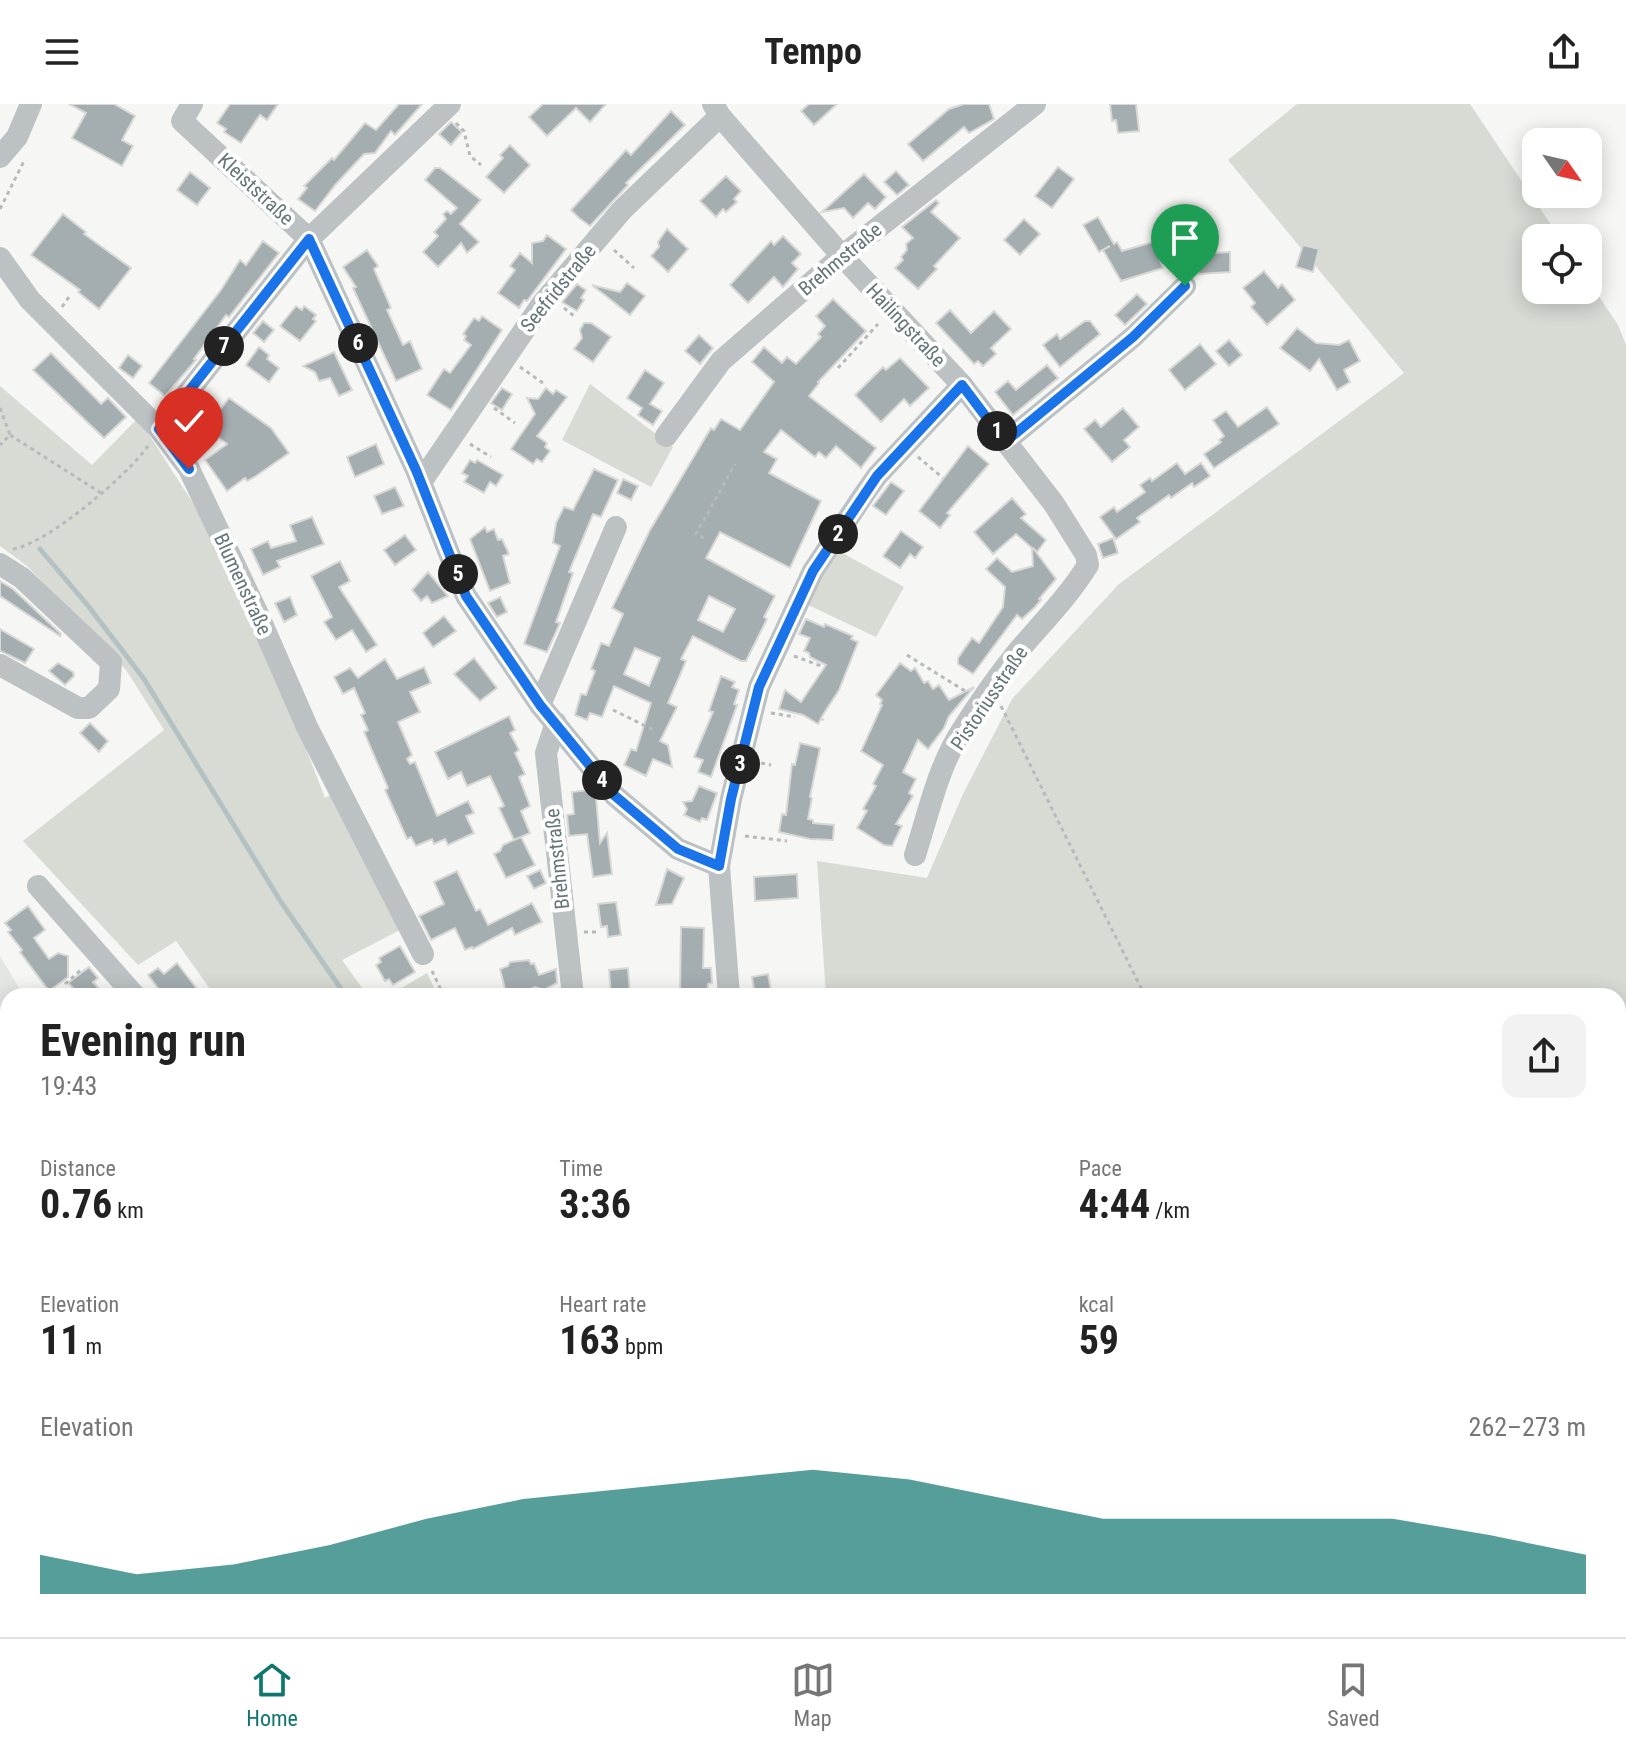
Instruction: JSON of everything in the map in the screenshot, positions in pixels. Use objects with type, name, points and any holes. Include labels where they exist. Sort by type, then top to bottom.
[{"type":"street","points":[[0,157],[17,137],[31,104]]},
{"type":"street","name":"Kleiststraße","points":[[192,104],[182,121],[309,239],[421,482],[466,596],[540,705],[614,795],[678,849],[719,866]]},
{"type":"street","name":"Brehmstraße","points":[[666,436],[721,361],[842,256],[1035,104]]},
{"type":"street","points":[[159,429],[309,239],[447,107]]},
{"type":"street","name":"Hailingstraße","points":[[717,110],[842,256],[962,385],[1054,504],[1086,555]]},
{"type":"street","name":"Seefridstraße","points":[[421,482],[542,304],[622,210],[717,110]]},
{"type":"street","name":"Blumenstraße","points":[[0,258],[30,300],[159,429],[189,469],[307,727],[423,954]]},
{"type":"street","points":[[1005,442],[1133,337],[1185,286]]},
{"type":"street","points":[[728,988],[719,866],[759,687],[813,571],[877,476],[962,385]]},
{"type":"street","points":[[540,705],[616,527]]},
{"type":"street","name":"Pistoriusstraße","points":[[915,855],[941,772],[958,737],[1019,650],[1063,602],[1088,565],[1086,555]]},
{"type":"street","points":[[0,564],[22,578],[111,662],[109,689],[89,708],[78,708],[0,665]]},
{"type":"street","name":"Brehmstraße","points":[[556,723],[546,753],[572,988]]},
{"type":"street","points":[[38,886],[128,988]]},
{"type":"path","points":[[447,107],[464,131],[470,156],[481,165]]},
{"type":"path","points":[[0,209],[25,159]]},
{"type":"path","points":[[599,237],[634,268]]},
{"type":"path","points":[[838,368],[892,309]]},
{"type":"path","points":[[506,357],[543,383]]},
{"type":"path","points":[[478,397],[515,423]]},
{"type":"path","points":[[0,408],[10,435],[102,493]]},
{"type":"path","points":[[0,549],[31,545],[102,493],[145,451],[159,429]]},
{"type":"path","points":[[453,433],[491,457]]},
{"type":"path","points":[[0,445],[10,435]]},
{"type":"path","points":[[906,445],[943,478]]},
{"type":"path","points":[[704,538],[696,534],[735,464]]},
{"type":"path","points":[[776,650],[824,667]]},
{"type":"path","points":[[907,655],[987,694],[1081,863],[1141,988]]},
{"type":"path","points":[[613,710],[656,731]]},
{"type":"path","points":[[725,833],[787,841]]},
{"type":"path","points":[[423,954],[440,988]]},
{"type":"path","points":[[65,984],[101,955]]},
{"type":"shaded area","points":[[1297,104],[1470,104],[1522,181],[1522,208],[1540,208],[1551,224],[1522,224],[1522,304],[1602,304],[1602,301],[1618,325],[1626,345],[1626,988],[825,988],[817,861],[927,878],[963,794],[1012,699],[1119,584],[1404,373],[1228,160]]},
{"type":"shaded area","points":[[590,384],[673,447],[651,487],[562,440]]},
{"type":"shaded area","points":[[0,386],[92,465],[138,418],[204,520],[303,741],[325,798],[336,792],[404,928],[342,960],[362,988],[209,988],[176,941],[138,965],[23,841],[164,730],[126,670],[27,566],[0,546]]},
{"type":"shaded area","points":[[837,550],[904,587],[876,637],[804,603]]},
{"type":"shaded area","points":[[0,956],[19,988],[0,988]]},
{"type":"shaded area","points":[[427,973],[434,988],[402,988]]},
{"type":"building","points":[[69,104],[114,104],[135,116],[122,140],[133,146],[122,166],[72,138],[86,113]]},
{"type":"building","points":[[230,104],[278,104],[267,120],[260,115],[241,143],[224,132],[226,129],[217,123]]},
{"type":"building","points":[[399,104],[422,104],[395,135],[391,131],[375,153],[364,154],[315,211],[298,199],[307,188],[304,186],[332,158],[334,160],[365,123],[376,130]]},
{"type":"building","points":[[543,104],[606,104],[590,122],[576,108],[547,136],[529,117]]},
{"type":"building","points":[[809,104],[837,104],[814,125],[801,111]]},
{"type":"building","points":[[964,104],[989,104],[994,119],[969,133],[964,127],[923,161],[908,144],[949,109]]},
{"type":"building","points":[[1110,104],[1136,104],[1139,131],[1118,133],[1116,120],[1112,121]]},
{"type":"building","points":[[671,111],[685,125],[626,183],[628,185],[590,226],[579,218],[571,210],[626,150],[631,155]]},
{"type":"building","points":[[451,122],[462,132],[451,145],[439,134]]},
{"type":"building","points":[[510,145],[530,165],[504,193],[486,177]]},
{"type":"building","points":[[1058,167],[1074,179],[1052,208],[1035,196]]},
{"type":"building","points":[[435,168],[440,168],[481,200],[460,224],[479,242],[467,253],[461,243],[438,267],[423,252],[438,236],[434,232],[446,219],[443,214],[447,211],[451,214],[457,208],[425,180]]},
{"type":"building","points":[[896,171],[909,185],[897,195],[884,182]]},
{"type":"building","points":[[190,172],[210,188],[197,205],[177,190]]},
{"type":"building","points":[[864,174],[886,197],[875,209],[868,203],[853,218],[844,208],[822,212]]},
{"type":"building","points":[[726,176],[741,191],[734,199],[737,202],[726,212],[723,209],[716,217],[700,201]]},
{"type":"building","points":[[936,200],[939,203],[931,212],[960,238],[918,289],[895,268],[903,260],[901,257],[907,250],[906,244],[913,238],[902,227]]},
{"type":"building","points":[[63,214],[86,232],[84,234],[131,268],[99,309],[78,292],[80,290],[31,255]]},
{"type":"building","points":[[1098,217],[1114,244],[1117,242],[1122,251],[1153,242],[1163,268],[1121,281],[1103,250],[1110,246],[1099,252],[1083,225]]},
{"type":"building","points":[[1024,219],[1040,234],[1020,255],[1004,240]]},
{"type":"building","points":[[667,229],[688,249],[668,272],[651,256]]},
{"type":"building","points":[[547,235],[566,249],[519,308],[498,293],[515,270],[510,266],[520,253],[532,263],[532,243],[543,241]]},
{"type":"building","points":[[783,236],[801,254],[792,263],[798,269],[783,287],[774,277],[748,303],[730,285],[771,241],[774,245]]},
{"type":"building","points":[[263,241],[279,253],[229,317],[226,315],[196,360],[165,396],[149,383],[221,290],[240,260],[246,265]]},
{"type":"building","points":[[1303,245],[1319,249],[1313,272],[1296,267]]},
{"type":"building","points":[[367,250],[378,266],[374,269],[391,308],[387,310],[403,345],[410,341],[422,369],[396,381],[353,288],[356,287],[343,267]]},
{"type":"building","points":[[1230,252],[1230,272],[1199,274],[1198,254]]},
{"type":"building","points":[[1264,271],[1278,288],[1282,284],[1295,300],[1267,325],[1251,307],[1255,303],[1243,288]]},
{"type":"building","points":[[627,283],[645,296],[630,315],[592,285],[620,292]]},
{"type":"building","points":[[577,284],[586,290],[577,311],[562,302]]},
{"type":"building","points":[[1137,294],[1147,304],[1125,325],[1115,315]]},
{"type":"building","points":[[833,299],[866,331],[818,382],[809,396],[876,448],[861,468],[836,446],[826,458],[819,452],[815,457],[781,430],[764,452],[777,459],[769,473],[821,501],[790,568],[720,532],[706,558],[775,596],[746,661],[693,636],[681,659],[686,661],[668,703],[677,707],[660,741],[668,745],[672,767],[653,759],[646,776],[624,765],[631,749],[636,751],[651,703],[614,686],[602,717],[590,713],[587,720],[575,715],[581,694],[586,695],[595,671],[591,669],[601,643],[609,646],[623,614],[612,608],[650,530],[711,428],[714,430],[721,419],[740,430],[774,382],[752,362],[764,347],[782,363],[787,357],[796,364],[821,337],[818,334],[825,326],[816,316]],"holes":[[[709,596],[735,609],[723,632],[698,620]],[[635,648],[660,658],[649,686],[624,674]]]},
{"type":"building","points":[[296,306],[302,310],[304,306],[316,315],[313,319],[316,321],[300,341],[280,326]]},
{"type":"building","points":[[950,310],[971,333],[994,311],[1011,329],[991,348],[996,354],[983,366],[978,361],[974,364],[936,323]]},
{"type":"building","points":[[482,316],[502,330],[451,410],[427,395],[444,369],[450,373],[471,345],[464,340],[466,336],[463,334],[474,318],[479,321]]},
{"type":"building","points":[[263,321],[274,330],[264,342],[253,333]]},
{"type":"building","points":[[1085,321],[1090,321],[1100,334],[1060,367],[1043,345],[1057,334],[1060,339]]},
{"type":"building","points":[[584,323],[591,323],[611,337],[593,362],[574,349],[582,338],[580,330]]},
{"type":"building","points":[[1297,328],[1316,343],[1339,345],[1349,340],[1360,361],[1344,370],[1350,382],[1337,390],[1319,359],[1310,371],[1280,348]]},
{"type":"building","points":[[699,335],[713,348],[700,364],[685,351]]},
{"type":"building","points":[[1229,340],[1242,355],[1229,366],[1216,351]]},
{"type":"building","points":[[1200,344],[1216,364],[1185,390],[1169,370]]},
{"type":"building","points":[[259,347],[269,355],[267,359],[279,368],[269,382],[246,365]]},
{"type":"building","points":[[334,352],[352,390],[339,396],[330,378],[319,381],[315,372],[303,366]]},
{"type":"building","points":[[51,353],[101,404],[108,398],[126,417],[104,438],[33,370]]},
{"type":"building","points":[[128,355],[142,366],[133,378],[119,368]]},
{"type":"building","points":[[900,358],[929,388],[910,406],[904,399],[881,422],[855,395],[883,367],[886,370]]},
{"type":"building","points":[[1047,365],[1058,378],[1013,415],[995,392],[1008,381],[1016,390]]},
{"type":"building","points":[[645,370],[664,383],[650,404],[662,411],[653,425],[638,415],[642,408],[627,398]]},
{"type":"building","points":[[502,388],[512,394],[502,410],[491,403]]},
{"type":"building","points":[[546,388],[553,394],[556,390],[567,397],[537,436],[547,443],[545,447],[550,451],[542,462],[537,459],[533,464],[511,449],[535,414],[527,398],[538,399]]},
{"type":"building","points":[[229,398],[271,428],[289,453],[227,491],[205,460],[227,444],[198,422],[207,410],[217,414]]},
{"type":"building","points":[[1267,407],[1279,424],[1214,468],[1204,454],[1221,442],[1219,440],[1224,436],[1213,420],[1226,411],[1238,427]]},
{"type":"building","points":[[1123,408],[1139,427],[1124,440],[1130,447],[1112,462],[1084,429],[1095,420],[1101,427]]},
{"type":"building","points":[[376,444],[384,464],[355,477],[347,457]]},
{"type":"building","points":[[968,446],[989,464],[947,513],[950,515],[940,528],[919,511]]},
{"type":"building","points":[[470,460],[475,463],[477,460],[503,475],[496,486],[490,482],[484,493],[464,482],[468,476],[462,473]]},
{"type":"building","points":[[1177,463],[1185,474],[1201,463],[1210,476],[1194,487],[1192,483],[1171,498],[1169,495],[1137,518],[1140,522],[1116,539],[1100,517],[1114,507],[1117,512],[1145,492],[1140,485],[1150,478],[1152,481]]},
{"type":"building","points":[[594,469],[618,480],[601,517],[593,514],[569,572],[573,573],[556,622],[560,623],[547,652],[524,644],[560,546],[553,543],[556,523],[564,507],[573,510]]},
{"type":"building","points":[[623,479],[638,486],[631,500],[617,493]]},
{"type":"building","points":[[891,482],[904,491],[886,515],[873,506]]},
{"type":"building","points":[[395,487],[404,506],[382,514],[374,496]]},
{"type":"building","points":[[1012,498],[1026,514],[1021,518],[1046,540],[1037,552],[1033,548],[1056,579],[1022,619],[1017,615],[973,674],[958,664],[958,658],[972,638],[979,643],[1003,607],[1005,587],[986,569],[997,558],[1012,572],[1033,566],[1032,548],[1016,534],[993,554],[974,532]]},
{"type":"building","points":[[312,517],[324,544],[277,561],[280,567],[263,575],[251,549],[268,541],[271,548],[296,541],[290,525]]},
{"type":"building","points":[[485,527],[487,532],[494,529],[509,554],[503,556],[510,583],[490,591],[470,539]]},
{"type":"building","points":[[901,531],[923,547],[915,558],[910,554],[900,568],[883,556]]},
{"type":"building","points":[[405,535],[416,550],[395,565],[384,550]]},
{"type":"building","points":[[1113,538],[1118,553],[1103,558],[1098,544]]},
{"type":"building","points":[[340,561],[350,581],[339,587],[377,645],[366,652],[352,630],[336,640],[324,622],[332,617],[311,576]]},
{"type":"building","points":[[428,572],[448,596],[432,603],[427,596],[421,601],[412,590]]},
{"type":"building","points":[[0,581],[13,589],[60,636],[0,596]]},
{"type":"building","points":[[290,597],[297,615],[284,622],[275,603]]},
{"type":"building","points":[[500,597],[507,612],[497,617],[488,603]]},
{"type":"building","points":[[444,616],[456,631],[433,647],[423,633]]},
{"type":"building","points":[[806,619],[853,636],[851,639],[858,642],[839,690],[821,718],[824,720],[821,719],[818,724],[803,715],[779,709],[785,690],[801,702],[826,665],[804,651],[810,638],[799,634]]},
{"type":"building","points":[[0,629],[34,649],[25,663],[0,651]]},
{"type":"building","points":[[474,658],[497,688],[480,701],[454,674]]},
{"type":"building","points":[[385,659],[397,679],[424,667],[431,683],[410,692],[420,712],[398,722],[412,755],[407,759],[410,764],[415,762],[437,816],[468,801],[474,813],[466,816],[474,833],[448,845],[445,839],[434,844],[432,839],[416,846],[411,837],[407,839],[364,732],[368,730],[361,715],[365,713],[354,688],[343,694],[334,677],[350,668],[358,678]]},
{"type":"building","points":[[58,663],[73,672],[74,676],[65,685],[49,671]]},
{"type":"building","points":[[900,663],[911,671],[915,668],[924,683],[928,681],[933,689],[939,685],[949,700],[974,687],[949,716],[928,749],[918,740],[903,772],[916,779],[909,793],[913,796],[896,824],[902,826],[892,846],[884,845],[857,828],[867,811],[863,809],[883,765],[861,751],[882,705],[882,700],[876,695]]},
{"type":"building","points":[[721,676],[735,682],[732,687],[739,690],[734,704],[737,705],[711,777],[698,772],[703,760],[694,757],[713,712],[709,711]]},
{"type":"building","points":[[509,716],[515,730],[510,733],[519,750],[515,753],[525,774],[519,777],[530,806],[521,811],[530,833],[514,840],[499,808],[504,806],[490,776],[467,786],[461,772],[448,779],[435,752]]},
{"type":"building","points":[[90,723],[108,741],[99,752],[80,733]]},
{"type":"building","points":[[800,743],[820,748],[808,819],[813,823],[834,825],[833,840],[779,832],[782,814],[786,815],[792,764],[795,765]]},
{"type":"building","points":[[699,786],[717,793],[707,820],[702,818],[700,822],[684,815],[687,809],[683,802],[692,801]]},
{"type":"building","points":[[588,790],[596,798],[600,843],[607,833],[612,874],[593,877],[587,834],[569,836],[567,815],[574,814],[572,792]]},
{"type":"building","points":[[521,837],[535,865],[506,878],[494,854],[503,845]]},
{"type":"building","points":[[667,869],[684,878],[672,904],[656,905]]},
{"type":"building","points":[[540,870],[546,883],[534,889],[527,876]]},
{"type":"building","points":[[457,871],[476,911],[480,909],[488,925],[532,903],[542,922],[515,935],[512,928],[473,949],[465,950],[455,928],[431,940],[419,916],[444,904],[434,882]]},
{"type":"building","points":[[797,874],[798,898],[755,901],[754,877]]},
{"type":"building","points":[[616,902],[621,935],[608,937],[607,926],[601,927],[598,904]]},
{"type":"building","points":[[28,906],[45,930],[34,938],[49,959],[58,953],[68,956],[68,977],[53,988],[47,988],[20,952],[22,950],[5,923]]},
{"type":"building","points":[[681,927],[704,928],[703,968],[711,968],[712,983],[708,988],[680,988]]},
{"type":"building","points":[[400,946],[415,972],[393,985],[389,979],[385,981],[376,965],[381,962],[379,958]]},
{"type":"building","points":[[529,960],[531,964],[534,963],[539,975],[556,969],[557,983],[548,988],[505,988],[500,969],[510,962]]},
{"type":"building","points":[[177,963],[196,988],[158,988],[148,975],[158,968],[164,974]]},
{"type":"building","points":[[89,967],[98,978],[93,982],[99,988],[73,988],[68,983]]},
{"type":"building","points":[[628,968],[630,988],[610,988],[609,970]]},
{"type":"building","points":[[768,974],[771,988],[754,988],[752,977]]},
{"type":"waterway","points":[[40,549],[144,679],[281,902],[340,988]]},
{"type":"route","points":[[189,469],[159,429],[309,239],[416,470],[466,596],[540,705],[614,795],[678,849],[719,866],[731,799],[759,687],[813,571],[877,476],[962,385],[1005,442],[1133,337],[1185,286]]}]
